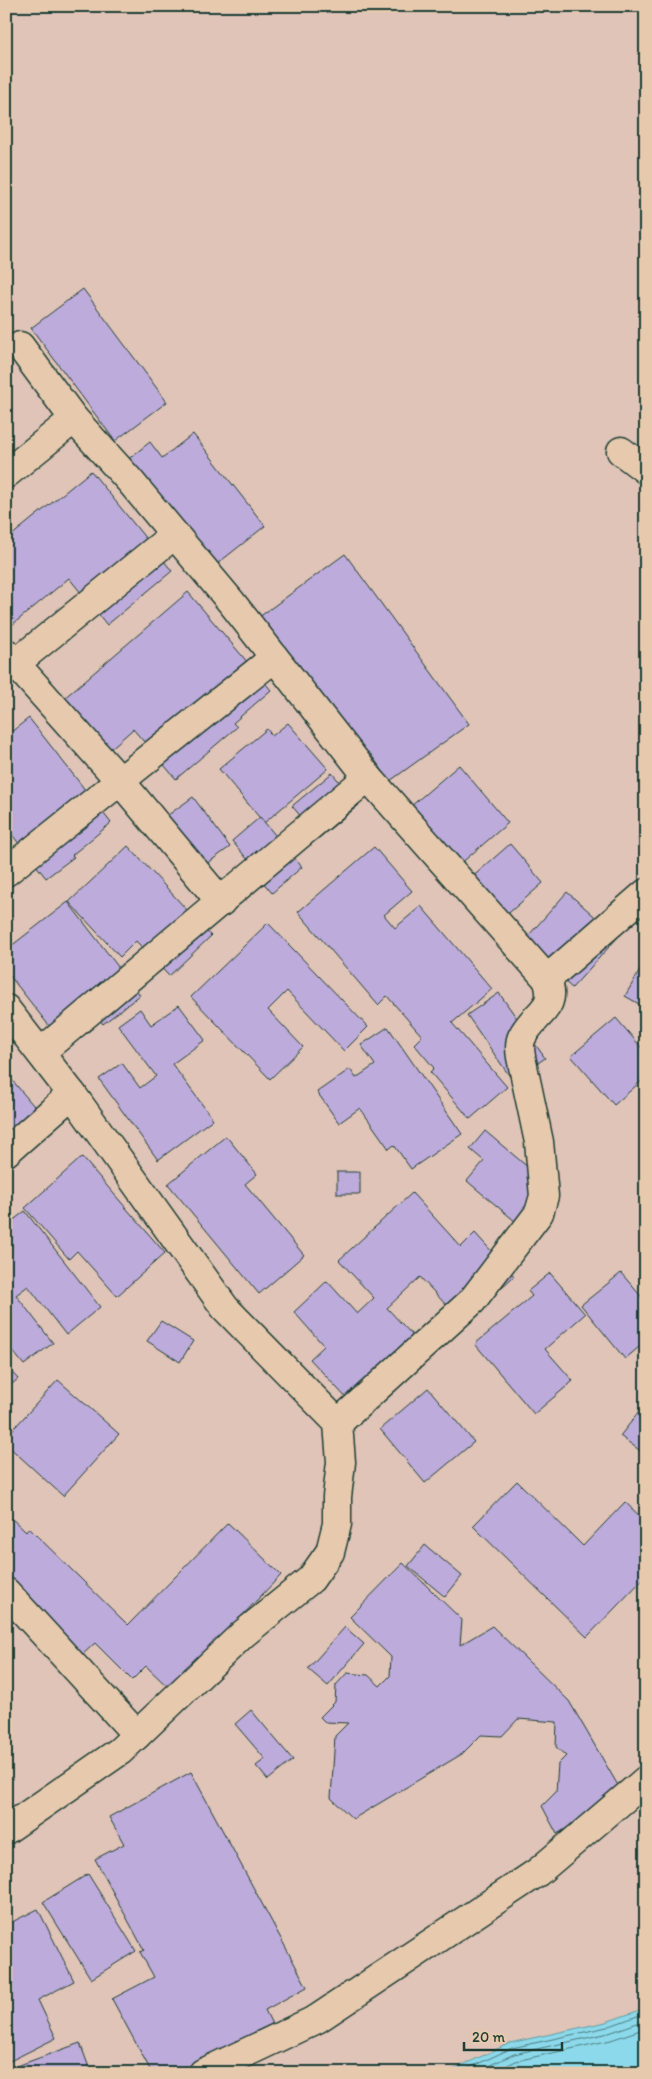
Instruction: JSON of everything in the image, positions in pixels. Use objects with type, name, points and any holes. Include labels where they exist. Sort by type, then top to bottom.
[{"type":"street","points":[[20,346],[74,419],[130,481],[232,602],[368,777],[547,979],[551,990],[551,1001],[531,1024],[520,1045],[539,1142],[544,1196],[539,1213],[472,1302],[338,1423]]},
{"type":"street","points":[[6,474],[74,419]]},
{"type":"street","points":[[621,451],[646,470]]},
{"type":"street","points":[[174,535],[9,663],[121,782],[221,902]]},
{"type":"street","points":[[6,872],[274,658]]},
{"type":"street","points":[[41,1052],[368,777]]},
{"type":"street","points":[[547,979],[646,893]]},
{"type":"street","points":[[6,1009],[72,1094],[225,1308],[338,1423],[341,1462],[337,1497],[337,1524],[330,1552],[312,1579],[243,1634],[120,1751],[6,1830]]},
{"type":"street","points":[[6,1152],[72,1094]]},
{"type":"street","points":[[6,1592],[137,1735]]},
{"type":"street","points":[[203,2073],[317,2019],[538,1872],[646,1780]]},
{"type":"water","points":[[646,2008],[646,2073],[446,2073],[510,2043],[606,2022]]},
{"type":"building","points":[[83,289],[167,402],[115,441],[31,328]]},
{"type":"building","points":[[193,434],[265,526],[212,568],[127,460],[150,442],[162,458]]},
{"type":"building","points":[[91,471],[172,571],[107,625],[69,578],[6,630],[6,540]]},
{"type":"building","points":[[345,554],[469,724],[390,781],[369,752],[358,760],[255,620]]},
{"type":"building","points":[[188,592],[271,690],[233,723],[237,727],[176,779],[133,729],[99,759],[55,706]]},
{"type":"building","points":[[29,718],[111,823],[72,855],[74,857],[46,878],[6,827],[6,736]]},
{"type":"building","points":[[288,723],[328,769],[264,823],[219,769],[267,729],[272,736]]},
{"type":"building","points":[[459,765],[508,823],[452,871],[403,813]]},
{"type":"building","points":[[332,773],[359,805],[319,838],[292,806]]},
{"type":"building","points":[[193,797],[230,847],[194,873],[157,823]]},
{"type":"building","points":[[260,817],[302,867],[272,893],[246,862],[248,860],[232,841]]},
{"type":"building","points":[[510,844],[543,883],[502,919],[469,880]]},
{"type":"building","points":[[128,846],[211,936],[169,976],[136,941],[120,957],[69,902]]},
{"type":"building","points":[[374,847],[412,891],[384,915],[395,928],[421,906],[492,989],[452,1023],[507,1087],[470,1119],[430,1072],[434,1068],[414,1044],[422,1036],[387,996],[378,1005],[298,912]]},
{"type":"building","points":[[567,892],[618,937],[572,988],[522,943]]},
{"type":"building","points":[[68,902],[140,995],[103,1024],[95,1014],[61,1041],[6,971],[6,950]]},
{"type":"building","points":[[268,923],[368,1027],[344,1051],[287,991],[268,1010],[303,1047],[270,1079],[191,997]]},
{"type":"building","points":[[646,960],[646,1008],[625,996]]},
{"type":"building","points":[[499,993],[545,1058],[513,1081],[467,1015]]},
{"type":"building","points":[[179,1005],[205,1040],[172,1064],[213,1119],[158,1160],[99,1079],[122,1063],[140,1088],[156,1076],[118,1025],[140,1009],[151,1025]]},
{"type":"building","points":[[616,1018],[646,1053],[646,1077],[614,1105],[571,1056]]},
{"type":"building","points":[[388,1027],[462,1134],[411,1169],[394,1145],[389,1149],[360,1108],[339,1123],[317,1092],[350,1069],[356,1078],[375,1065],[361,1045]]},
{"type":"building","points":[[6,1073],[50,1125],[6,1163]]},
{"type":"building","points":[[485,1131],[548,1184],[516,1222],[467,1181],[484,1161],[470,1149]]},
{"type":"building","points":[[226,1136],[257,1174],[245,1184],[304,1255],[259,1294],[168,1184]]},
{"type":"building","points":[[82,1157],[165,1253],[117,1296],[77,1251],[69,1259],[25,1208]]},
{"type":"building","points":[[337,1172],[360,1172],[360,1194],[337,1194]]},
{"type":"building","points":[[412,1193],[461,1247],[475,1233],[514,1276],[463,1323],[420,1277],[387,1308],[431,1355],[364,1417],[310,1359],[324,1346],[294,1312],[327,1281],[357,1314],[374,1298],[339,1260]]},
{"type":"building","points":[[25,1211],[100,1307],[66,1335],[28,1286],[16,1295],[53,1343],[24,1365],[6,1343],[6,1226]]},
{"type":"building","points":[[550,1273],[585,1314],[545,1349],[573,1381],[534,1414],[475,1344],[532,1296],[528,1291]]},
{"type":"building","points":[[621,1273],[646,1302],[646,1341],[625,1359],[581,1305]]},
{"type":"building","points":[[161,1321],[193,1341],[180,1362],[147,1341]]},
{"type":"building","points":[[6,1366],[18,1379],[6,1389]]},
{"type":"building","points":[[58,1380],[119,1434],[63,1496],[6,1444],[6,1437]]},
{"type":"building","points":[[428,1388],[474,1442],[425,1483],[380,1429]]},
{"type":"building","points":[[646,1403],[646,1455],[620,1436]]},
{"type":"building","points":[[517,1481],[583,1546],[625,1502],[646,1522],[646,1576],[587,1637],[473,1526]]},
{"type":"building","points":[[6,1513],[26,1532],[29,1528],[128,1625],[228,1523],[281,1575],[171,1690],[146,1666],[132,1680],[95,1643],[82,1655],[6,1581]]},
{"type":"building","points":[[425,1545],[462,1576],[445,1597],[408,1566]]},
{"type":"building","points":[[403,1563],[462,1620],[460,1645],[492,1626],[569,1701],[623,1794],[557,1834],[542,1806],[556,1792],[558,1764],[566,1756],[556,1747],[557,1722],[518,1719],[502,1736],[481,1735],[462,1754],[353,1819],[331,1798],[335,1736],[348,1723],[325,1722],[320,1717],[335,1702],[336,1685],[347,1673],[368,1675],[380,1686],[390,1676],[391,1657],[350,1617]]},
{"type":"building","points":[[345,1627],[364,1644],[328,1686],[308,1669]]},
{"type":"building","points":[[251,1710],[293,1760],[268,1780],[256,1766],[265,1759],[235,1724]]},
{"type":"building","points":[[191,1772],[307,1987],[265,2010],[272,2024],[182,2073],[152,2073],[112,1999],[154,1977],[140,1952],[144,1950],[95,1859],[124,1844],[109,1817]]},
{"type":"building","points":[[88,1874],[136,1951],[91,1979],[43,1902]]},
{"type":"building","points":[[38,1909],[74,1981],[38,2000],[56,2038],[6,2063],[6,1925]]},
{"type":"building","points":[[80,2043],[91,2073],[6,2073],[6,2070]]}]
